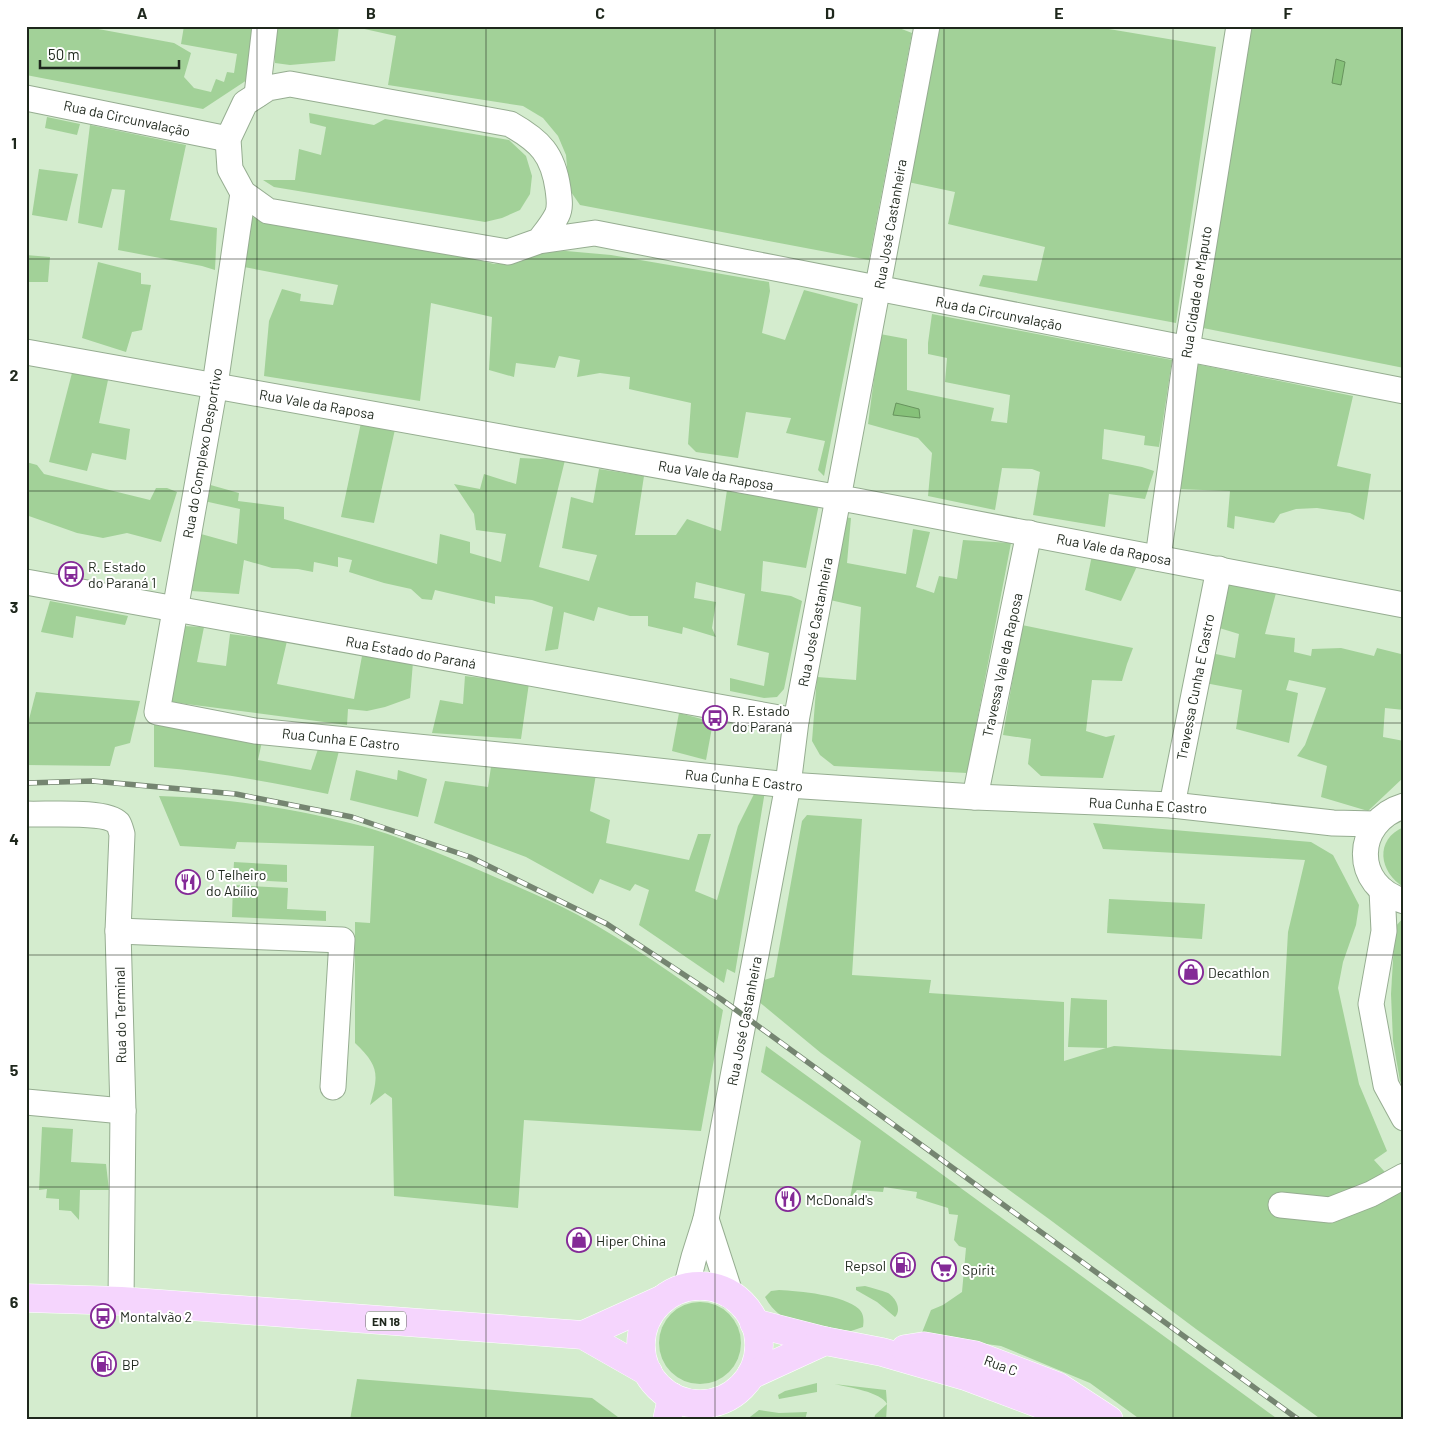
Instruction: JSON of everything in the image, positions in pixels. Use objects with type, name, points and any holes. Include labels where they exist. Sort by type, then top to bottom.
[{"type":"main road","points":[[708,1287],[731,1296],[747,1310],[757,1332],[756,1364],[751,1375],[736,1392],[704,1412],[692,1404],[669,1408],[662,1390],[648,1372],[643,1359],[642,1337],[650,1315],[676,1293],[708,1287]]},
{"type":"main road","name":"EN 18","points":[[583,1335],[676,1293]]},
{"type":"main road","name":"EN 18","points":[[26,1298],[120,1301],[583,1335],[648,1372]]},
{"type":"main road","name":"Rua C","points":[[754,1323],[825,1341],[882,1352],[974,1380],[1045,1406],[1065,1420]]},
{"type":"main road","points":[[751,1375],[825,1341]]},
{"type":"main road","name":"Rua C","points":[[882,1352],[924,1346],[975,1356],[1057,1386],[1109,1420]]},
{"type":"street","points":[[257,95],[265,26]]},
{"type":"street","name":"Rua José Castanheira","points":[[676,1293],[694,1257],[706,1219],[788,786],[796,721],[927,26]]},
{"type":"street","name":"Rua Cidade de Maputo","points":[[1158,558],[1187,349],[1239,26]]},
{"type":"street","points":[[243,193],[230,169],[228,139],[245,103],[268,88],[290,84],[510,124],[531,136],[546,153],[556,173],[560,204],[557,214],[539,241]]},
{"type":"street","name":"Rua da Circunvalação","points":[[26,98],[228,139]]},
{"type":"street","name":"Rua da Circunvalação","points":[[243,193],[268,211],[508,252],[539,241],[595,233],[878,290],[1404,391]]},
{"type":"street","name":"Rua do Complexo Desportivo","points":[[157,712],[215,385],[243,193]]},
{"type":"street","name":"Rua da Circunvalação","points":[[560,204],[595,233]]},
{"type":"street","name":"Rua Vale da Raposa","points":[[26,352],[839,498],[1404,605]]},
{"type":"street","name":"Travessa Vale da Raposa","points":[[974,797],[1029,534]]},
{"type":"street","name":"Travessa Cunha E Castro","points":[[1172,805],[1219,569]]},
{"type":"street","name":"Rua Estado do Paraná","points":[[26,582],[796,721]]},
{"type":"street","name":"Rua Cunha E Castro","points":[[157,712],[255,731],[612,766],[788,786],[974,797],[1172,805],[1333,822],[1375,824]]},
{"type":"street","points":[[1366,864],[1365,850],[1368,836],[1375,824],[1387,812],[1403,806]]},
{"type":"street","name":"Rua do Terminal","points":[[26,814],[95,815],[110,818],[118,824],[122,834],[118,931],[123,1111],[120,1301]]},
{"type":"street","points":[[1333,822],[1366,864],[1372,878],[1393,896],[1384,931],[1371,1004],[1386,1085],[1404,1118]]},
{"type":"street","points":[[1384,931],[1404,916]]},
{"type":"street","points":[[118,931],[342,940],[334,1087]]},
{"type":"street","points":[[26,1102],[123,1111]]},
{"type":"street","points":[[1281,1205],[1330,1210],[1371,1194],[1404,1176]]},
{"type":"street","name":"Rua José Castanheira","points":[[706,1219],[731,1296]]},
{"type":"shaded area","points":[[26,26],[82,26],[174,43],[191,53],[184,77],[194,88],[211,92],[216,79],[224,82],[227,72],[234,73],[237,54],[181,44],[184,26],[253,26],[247,80],[203,109],[26,75]]},
{"type":"shaded area","points":[[275,26],[339,26],[335,61],[290,65],[275,63]]},
{"type":"shaded area","points":[[351,26],[894,26],[912,33],[869,260],[580,205],[569,189],[566,155],[558,136],[543,118],[523,106],[388,85],[396,36]]},
{"type":"shaded area","points":[[937,26],[1091,26],[1216,47],[1176,323],[979,286],[983,275],[1037,281],[1045,247],[948,224],[955,192],[908,182]]},
{"type":"shaded area","points":[[1250,26],[1404,26],[1404,368],[1203,328]]},
{"type":"shaded area","points":[[1336,59],[1345,62],[1341,85],[1332,83]]},
{"type":"shaded area","points":[[309,113],[374,125],[385,119],[509,140],[526,156],[532,176],[530,194],[520,210],[502,218],[485,222],[274,187],[263,180],[295,180],[299,149],[321,155],[326,127],[310,123]]},
{"type":"shaded area","points":[[47,117],[80,124],[77,135],[45,128]]},
{"type":"shaded area","points":[[90,125],[186,145],[170,220],[217,228],[215,270],[118,250],[125,190],[112,189],[102,228],[78,223]]},
{"type":"shaded area","points":[[39,169],[78,174],[67,221],[32,215]]},
{"type":"shaded area","points":[[251,217],[434,248],[494,264],[511,261],[536,252],[566,251],[611,255],[769,282],[770,291],[762,333],[785,340],[804,290],[858,304],[824,476],[818,470],[825,441],[786,433],[791,418],[746,412],[738,458],[696,452],[688,444],[691,403],[629,389],[630,377],[600,373],[577,377],[580,360],[559,356],[555,368],[516,363],[514,377],[489,370],[492,317],[431,303],[420,401],[264,376],[269,321],[282,289],[301,294],[300,301],[333,305],[338,285],[244,267]]},
{"type":"shaded area","points":[[26,255],[50,257],[48,282],[26,282]]},
{"type":"shaded area","points":[[98,262],[141,273],[141,284],[151,285],[142,330],[132,332],[126,352],[82,338]]},
{"type":"shaded area","points":[[932,314],[1172,360],[1159,447],[1144,445],[1145,436],[1104,429],[1102,459],[1154,471],[1145,499],[1109,494],[1105,527],[1033,515],[1040,472],[1032,469],[1002,468],[995,510],[928,496],[932,453],[918,438],[868,424],[880,334],[907,339],[907,390],[994,408],[991,421],[1007,423],[1010,395],[945,382],[947,358],[928,354]]},
{"type":"shaded area","points":[[1196,364],[1353,396],[1337,466],[1371,474],[1364,520],[1350,513],[1317,508],[1296,509],[1280,514],[1274,523],[1235,516],[1234,529],[1227,527],[1230,491],[1175,489]]},
{"type":"shaded area","points":[[73,369],[108,380],[99,423],[130,429],[126,460],[92,453],[87,471],[49,462]]},
{"type":"shaded area","points":[[896,403],[919,409],[920,418],[893,415]]},
{"type":"shaded area","points":[[362,418],[396,425],[374,523],[341,517]]},
{"type":"shaded area","points":[[520,458],[565,460],[539,567],[589,581],[597,555],[562,548],[571,497],[593,503],[599,469],[644,476],[635,535],[676,535],[687,519],[721,531],[727,490],[819,504],[806,568],[763,561],[761,591],[791,596],[802,601],[784,689],[777,697],[764,698],[730,691],[730,678],[764,686],[769,653],[737,645],[745,594],[696,582],[694,598],[716,602],[712,628],[716,637],[683,627],[682,634],[648,626],[648,616],[630,616],[598,607],[594,621],[564,612],[558,649],[545,651],[553,607],[532,600],[495,596],[495,604],[435,590],[432,600],[422,599],[411,589],[349,572],[352,560],[338,557],[338,567],[314,562],[313,572],[298,569],[272,568],[244,560],[239,594],[191,591],[201,534],[237,544],[240,509],[204,501],[207,484],[239,493],[238,501],[284,507],[284,519],[437,564],[440,534],[470,542],[470,553],[501,562],[506,534],[476,530],[474,514],[454,484],[480,489],[484,474],[516,484]]},
{"type":"shaded area","points":[[26,462],[37,465],[44,474],[150,500],[156,488],[167,488],[177,492],[161,542],[127,533],[103,538],[77,533],[26,515]]},
{"type":"shaded area","points":[[843,517],[851,518],[847,563],[906,574],[913,529],[930,532],[916,587],[934,593],[939,576],[957,579],[963,540],[1011,543],[967,773],[834,766],[820,755],[812,741],[817,677],[856,680],[861,607],[830,600]]},
{"type":"shaded area","points":[[1092,555],[1139,562],[1121,601],[1085,590]]},
{"type":"shaded area","points":[[1225,581],[1276,593],[1265,634],[1295,638],[1294,652],[1311,656],[1312,649],[1341,648],[1374,656],[1377,648],[1401,654],[1404,642],[1404,710],[1385,708],[1383,737],[1404,741],[1404,777],[1368,811],[1321,797],[1327,766],[1297,756],[1305,745],[1326,688],[1289,680],[1286,690],[1298,693],[1289,743],[1236,729],[1242,690],[1205,683],[1211,653],[1235,658],[1239,634],[1216,627]]},
{"type":"shaded area","points":[[50,601],[128,616],[125,625],[76,616],[73,638],[41,632]]},
{"type":"shaded area","points":[[1022,625],[1133,648],[1122,681],[1092,680],[1086,731],[1106,737],[1115,735],[1103,778],[1041,776],[1028,764],[1031,739],[1003,735]]},
{"type":"shaded area","points":[[183,626],[204,627],[197,662],[226,666],[230,634],[287,641],[277,684],[354,699],[362,656],[413,662],[410,698],[367,711],[348,709],[347,725],[171,702]]},
{"type":"shaded area","points":[[465,676],[529,683],[521,739],[432,733],[440,700],[463,704]]},
{"type":"shaded area","points":[[36,692],[140,701],[130,743],[115,747],[110,766],[26,765],[26,731]]},
{"type":"shaded area","points":[[679,713],[713,722],[706,760],[672,751]]},
{"type":"shaded area","points":[[166,718],[263,737],[258,760],[311,770],[321,740],[341,743],[328,794],[198,771],[154,767],[154,724]]},
{"type":"shaded area","points":[[492,760],[597,768],[590,811],[610,820],[606,843],[689,860],[698,834],[711,834],[695,891],[717,900],[738,826],[757,788],[765,791],[735,973],[727,969],[724,983],[639,925],[649,890],[635,884],[630,891],[600,879],[593,894],[526,857],[434,823],[445,781],[488,787]]},
{"type":"shaded area","points":[[356,770],[397,780],[398,770],[427,779],[418,817],[350,800]]},
{"type":"shaded area","points":[[159,796],[212,799],[267,806],[321,816],[372,829],[434,852],[558,905],[634,948],[723,1010],[701,1131],[524,1120],[518,1208],[394,1196],[392,1098],[385,1093],[370,1105],[375,1085],[375,1071],[369,1058],[355,1043],[355,922],[370,923],[374,846],[237,842],[235,849],[180,846]]},
{"type":"shaded area","points":[[807,815],[862,819],[852,975],[931,980],[929,993],[1064,1002],[1064,1061],[1106,1048],[1068,1047],[1071,998],[1107,1000],[1107,1048],[1114,1046],[1281,1056],[1288,932],[1305,860],[1103,849],[1093,823],[1311,842],[1333,855],[1359,905],[1356,925],[1343,962],[1338,988],[1359,1084],[1387,1151],[1374,1160],[1394,1182],[1404,1176],[1404,1420],[1322,1420],[821,1053],[758,1001],[764,980],[774,977],[802,821]]},
{"type":"shaded area","points":[[1404,827],[1404,887],[1389,873],[1383,856],[1388,839],[1394,832]]},
{"type":"shaded area","points":[[234,862],[287,865],[287,882],[233,879]]},
{"type":"shaded area","points":[[233,885],[288,888],[287,909],[326,911],[326,921],[232,917]]},
{"type":"shaded area","points":[[1109,899],[1205,904],[1202,939],[1107,933]]},
{"type":"shaded area","points":[[1404,917],[1404,1090],[1400,1081],[1393,1041],[1391,994],[1395,927]]},
{"type":"shaded area","points":[[766,1046],[1279,1420],[1141,1420],[1090,1383],[1001,1346],[921,1335],[931,1310],[943,1305],[962,1292],[966,1248],[959,1246],[954,1240],[958,1215],[949,1214],[948,1208],[916,1198],[917,1192],[884,1187],[883,1192],[857,1190],[850,1198],[861,1141],[761,1072]]},
{"type":"shaded area","points":[[42,1127],[73,1129],[71,1162],[106,1164],[109,1190],[80,1190],[79,1220],[71,1211],[59,1210],[59,1199],[46,1198],[47,1189],[39,1190]]},
{"type":"shaded area","points":[[865,1286],[891,1295],[896,1301],[898,1308],[895,1317],[877,1302],[856,1290],[856,1287]]},
{"type":"shaded area","points":[[771,1291],[798,1291],[843,1300],[852,1304],[862,1313],[863,1327],[851,1331],[789,1320],[780,1315],[765,1297]]},
{"type":"shaded area","points":[[700,1302],[716,1305],[729,1314],[738,1327],[741,1343],[738,1359],[729,1372],[716,1381],[700,1384],[684,1381],[671,1372],[662,1359],[659,1343],[662,1327],[671,1314],[684,1305]]},
{"type":"shaded area","points":[[357,1379],[592,1398],[622,1420],[350,1420]]},
{"type":"shaded area","points":[[817,1383],[817,1392],[779,1399],[778,1395],[785,1391]]},
{"type":"shaded area","points":[[834,1384],[886,1390],[887,1404],[884,1400],[871,1393]]},
{"type":"shaded area","points":[[887,1404],[886,1420],[874,1420],[875,1415]]},
{"type":"shaded area","points":[[759,1410],[779,1413],[807,1412],[805,1420],[775,1420],[768,1418],[746,1420]]},
{"type":"railway","points":[[26,783],[93,781],[236,794],[352,817],[470,857],[607,924],[721,999],[1299,1420]]},
{"type":"place","name":"R. Estado do Paraná 1","points":[[71,574]]},
{"type":"place","name":"R. Estado do Paraná","points":[[715,718]]},
{"type":"place","name":"O Telheiro do Abílio","points":[[188,882]]},
{"type":"place","name":"Decathlon","points":[[1191,972]]},
{"type":"place","name":"McDonald's","points":[[788,1199]]},
{"type":"place","name":"Hiper China","points":[[579,1240]]},
{"type":"place","name":"Repsol","points":[[903,1265]]},
{"type":"place","name":"Spirit","points":[[944,1269]]},
{"type":"place","name":"Montalvão 2","points":[[103,1316]]},
{"type":"place","name":"BP","points":[[104,1364]]}]
